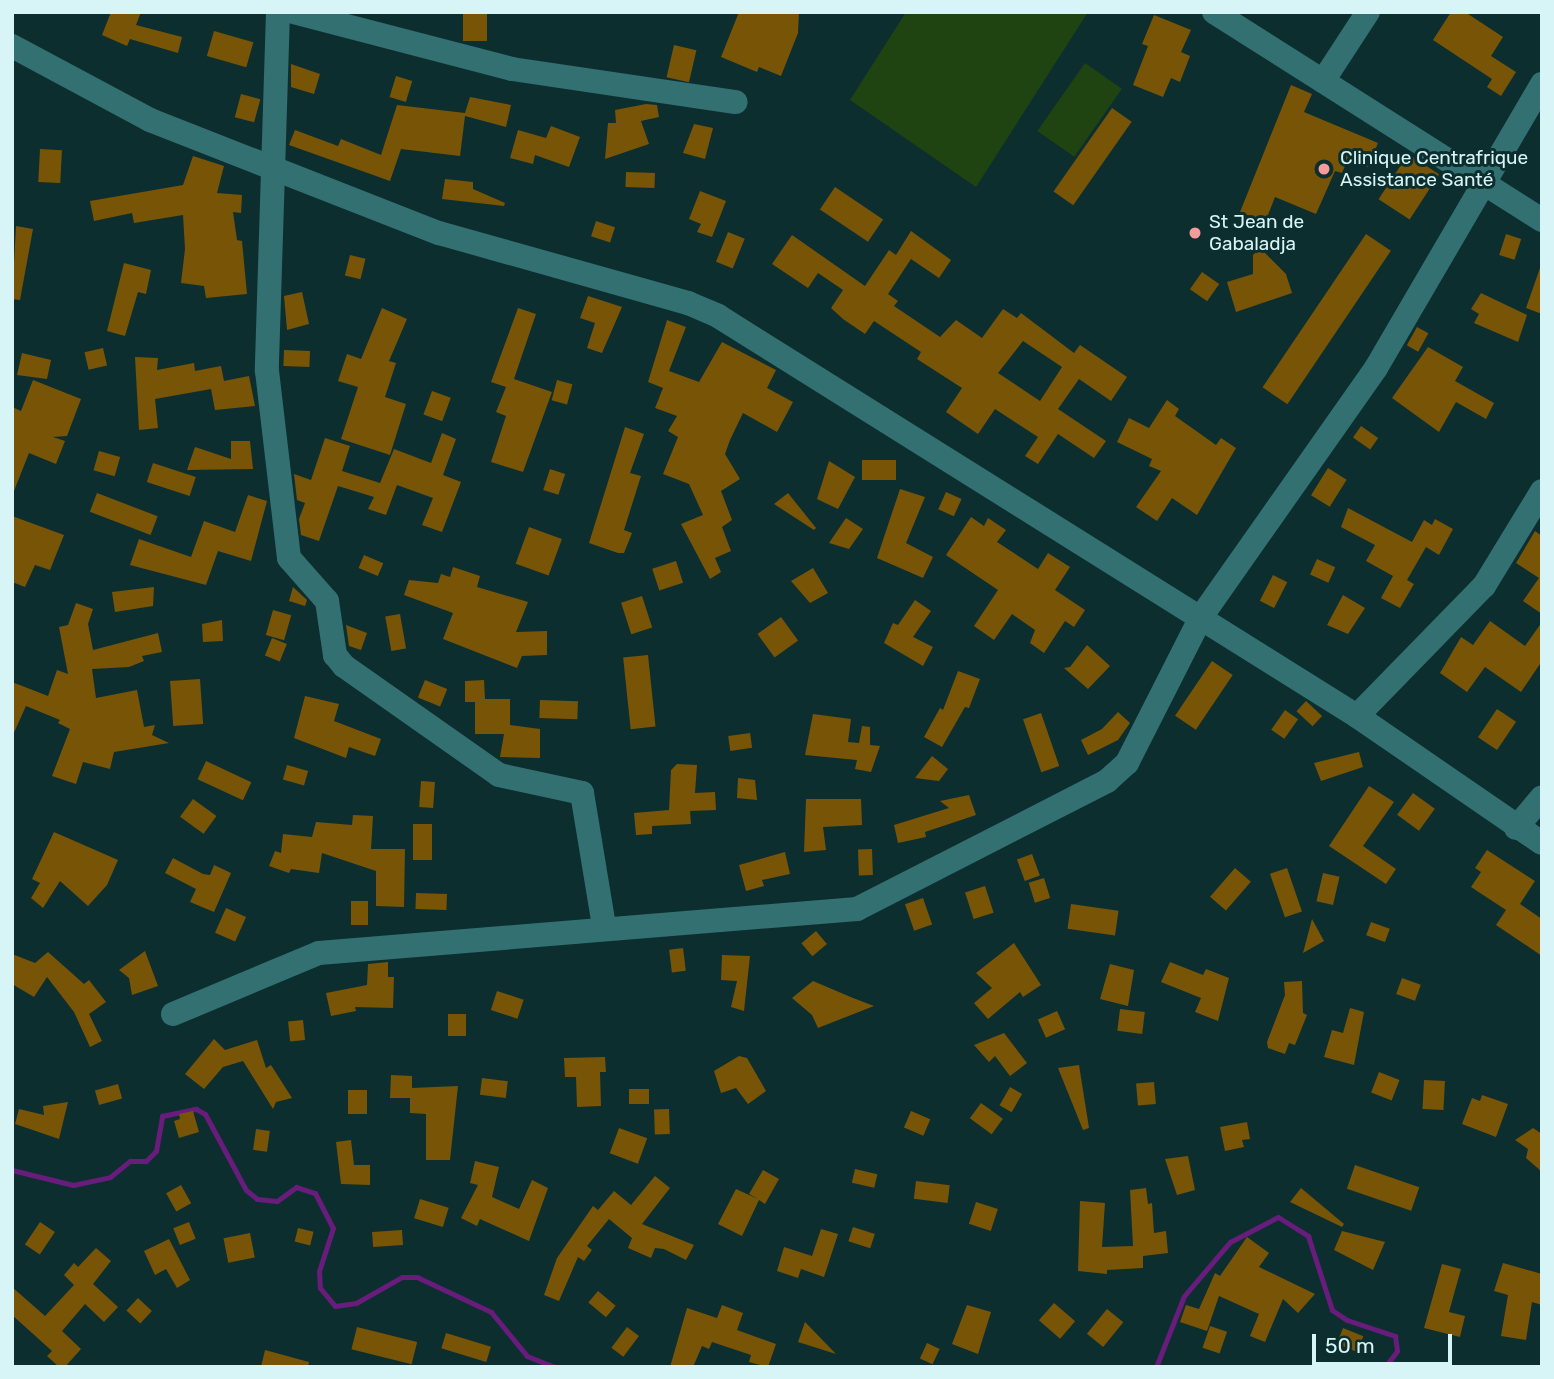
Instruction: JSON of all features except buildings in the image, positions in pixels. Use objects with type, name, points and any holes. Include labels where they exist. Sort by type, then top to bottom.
[{"type":"street","points":[[1214,12],[1482,185],[1542,220]]},
{"type":"street","points":[[1324,81],[1368,12]]},
{"type":"street","points":[[604,926],[582,793],[499,775],[344,666],[335,655],[327,601],[292,565],[267,371],[270,168],[294,13],[512,69],[736,103]]},
{"type":"street","points":[[12,46],[150,120],[452,238],[705,309],[1357,716],[1516,828],[1542,843]]},
{"type":"street","points":[[173,1014],[311,955],[442,946],[604,926],[865,907],[1118,772],[1127,764],[1201,617],[1376,368],[1542,85]]},
{"type":"street","points":[[1357,716],[1484,586],[1542,491]]},
{"type":"street","points":[[1516,828],[1542,797]]},
{"type":"green space","points":[[906,12],[1088,12],[976,187],[850,100]]},
{"type":"green space","points":[[1085,63],[1122,89],[1074,157],[1037,131]]},
{"type":"waterway","points":[[12,1170],[73,1185],[110,1177],[130,1161],[146,1161],[156,1151],[162,1116],[196,1109],[205,1114],[246,1190],[257,1199],[277,1201],[296,1187],[315,1193],[333,1228],[319,1271],[320,1288],[335,1306],[356,1303],[402,1277],[417,1277],[491,1312],[527,1356],[554,1367]]},
{"type":"waterway","points":[[1156,1367],[1184,1296],[1230,1242],[1278,1217],[1308,1236],[1332,1310],[1347,1320],[1395,1336],[1397,1351],[1385,1367]]},
{"type":"place","name":"Clinique Centrafrique Assistance Santé","points":[[1324,169]]},
{"type":"place","name":"St Jean de Gabaladja","points":[[1195,233]]}]
